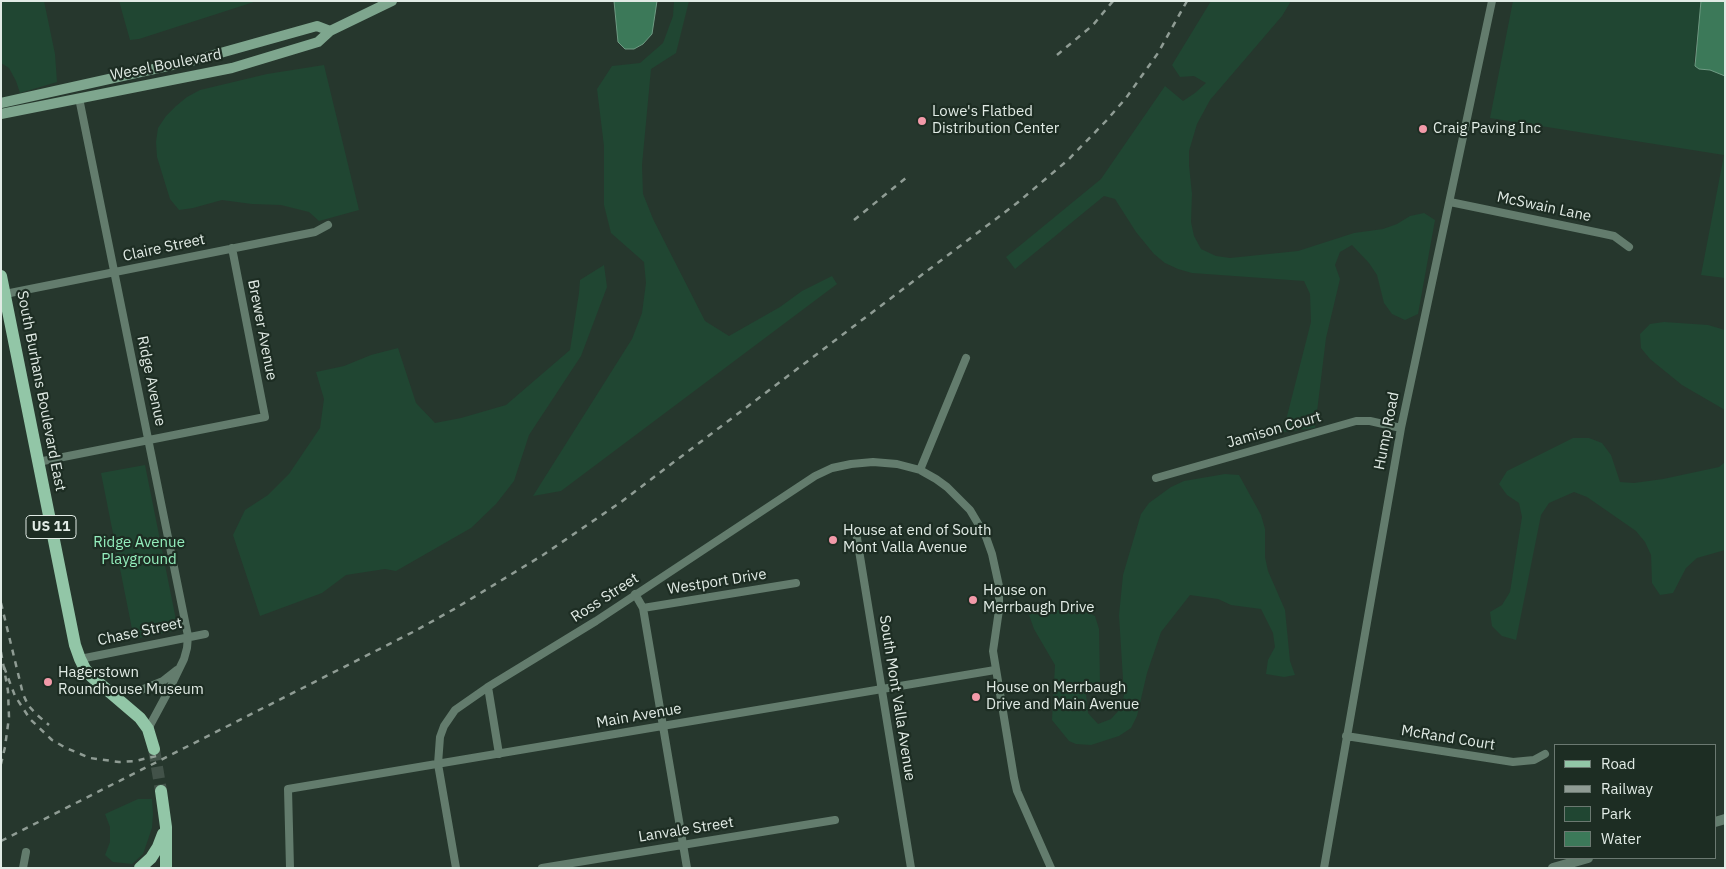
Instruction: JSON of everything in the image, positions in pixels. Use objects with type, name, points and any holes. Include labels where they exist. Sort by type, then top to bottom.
[{"type":"main road","name":"Wesel Boulevard","points":[[1,114],[232,68],[318,42],[330,31],[392,1]]},
{"type":"main road","name":"Wesel Boulevard","points":[[1,103],[208,57],[317,26],[330,31]]},
{"type":"main road","name":"South Burhans Boulevard East","points":[[1,276],[75,645],[85,669],[140,718],[148,729],[154,749]]},
{"type":"main road","points":[[162,791],[166,827],[166,868]]},
{"type":"main road","points":[[140,868],[151,858],[158,847],[166,827]]},
{"type":"street","name":"Hump Road","points":[[1324,868],[1401,428],[1492,1]]},
{"type":"street","name":"Ridge Avenue","points":[[79,98],[188,636],[187,648],[169,690],[148,729]]},
{"type":"street","name":"McSwain Lane","points":[[1450,202],[1614,236],[1629,247]]},
{"type":"street","name":"Claire Street","points":[[5,294],[315,232],[328,224]]},
{"type":"street","name":"Brewer Avenue","points":[[149,440],[265,417],[232,248]]},
{"type":"street","points":[[920,470],[966,358]]},
{"type":"street","name":"Jamison Court","points":[[1156,478],[1356,421],[1382,423],[1401,428]]},
{"type":"street","points":[[38,462],[149,440]]},
{"type":"street","name":"Ross Street","points":[[456,868],[438,764],[440,737],[449,718],[462,703],[596,621],[798,487],[832,468],[872,462],[896,464],[920,470],[942,483],[960,498],[970,510],[986,537],[996,570],[1000,597],[992,651],[1017,791],[1051,868]]},
{"type":"street","name":"South Mont Valla Avenue","points":[[856,532],[911,868]]},
{"type":"street","name":"Westport Drive","points":[[643,608],[796,582]]},
{"type":"street","points":[[635,594],[643,608],[687,868]]},
{"type":"street","name":"Chase Street","points":[[80,659],[205,634]]},
{"type":"street","name":"Ridge Avenue","points":[[108,691],[141,690],[163,682],[178,668]]},
{"type":"street","name":"Main Avenue","points":[[290,868],[288,789],[995,670]]},
{"type":"street","points":[[488,687],[498,754]]},
{"type":"street","name":"McRand Court","points":[[1346,736],[1513,762],[1534,760],[1545,754]]},
{"type":"street","name":"Lanvale Street","points":[[542,868],[836,820]]},
{"type":"street","points":[[23,868],[26,852]]},
{"type":"street","points":[[1552,868],[1584,859]]},
{"type":"green space","points":[[1,1],[44,1],[55,54],[57,82],[20,93],[9,68],[1,63]]},
{"type":"green space","points":[[119,1],[257,1],[139,39],[130,40]]},
{"type":"green space","points":[[674,1],[689,1],[676,53],[651,69],[642,165],[643,194],[653,219],[705,321],[729,336],[780,307],[802,291],[832,276],[837,284],[561,491],[533,496],[632,339],[642,313],[646,283],[644,262],[611,233],[604,205],[604,146],[597,89],[612,66],[640,63],[663,43],[673,16]]},
{"type":"green space","points":[[1211,1],[1291,1],[1282,16],[1210,100],[1197,124],[1189,151],[1189,165],[1192,194],[1191,222],[1194,236],[1201,249],[1216,256],[1230,258],[1298,251],[1354,233],[1383,229],[1397,224],[1410,216],[1424,213],[1435,220],[1418,314],[1405,320],[1392,314],[1384,303],[1377,275],[1369,263],[1352,245],[1340,252],[1335,265],[1340,279],[1326,338],[1315,428],[1283,432],[1311,322],[1310,294],[1304,281],[1192,273],[1178,269],[1165,263],[1154,254],[1136,232],[1115,199],[1104,196],[1015,269],[1006,257],[1101,179],[1165,86],[1183,101],[1206,83],[1194,76],[1180,77],[1172,65]]},
{"type":"green space","points":[[1513,1],[1701,1],[1694,62],[1699,69],[1710,70],[1725,76],[1725,278],[1701,275],[1724,155],[1490,118]]},
{"type":"green space","points":[[324,65],[359,210],[319,221],[309,212],[281,205],[222,200],[179,210],[170,199],[157,157],[156,142],[158,128],[176,106],[200,90],[267,74]]},
{"type":"green space","points":[[604,265],[607,287],[581,356],[529,435],[514,481],[496,504],[471,528],[396,571],[385,569],[346,575],[322,593],[260,616],[233,535],[245,510],[268,495],[289,474],[320,428],[324,399],[316,372],[344,366],[371,355],[398,348],[416,403],[435,423],[461,418],[506,405],[570,350],[580,280]]},
{"type":"green space","points":[[1664,322],[1708,325],[1725,330],[1725,410],[1682,385],[1650,359],[1641,348],[1640,334],[1650,324]]},
{"type":"green space","points":[[1573,438],[1589,438],[1602,443],[1611,455],[1620,482],[1634,483],[1663,479],[1719,467],[1725,462],[1725,550],[1697,558],[1686,568],[1673,593],[1660,595],[1652,583],[1651,555],[1645,542],[1636,531],[1587,497],[1574,492],[1549,503],[1541,515],[1516,640],[1502,636],[1492,626],[1490,612],[1502,605],[1510,592],[1522,517],[1519,503],[1507,495],[1499,484],[1507,471]]},
{"type":"green space","name":"Ridge Avenue Playground","points":[[145,465],[178,630],[134,639],[101,473]]},
{"type":"green space","points":[[1225,474],[1239,475],[1261,515],[1265,529],[1265,557],[1268,571],[1285,610],[1290,661],[1295,675],[1284,677],[1266,674],[1268,660],[1275,647],[1273,633],[1261,609],[1231,605],[1218,599],[1190,595],[1161,632],[1147,673],[1137,716],[1131,728],[1119,736],[1091,745],[1076,744],[1069,741],[1052,720],[1055,665],[1034,629],[1029,615],[1040,607],[1053,610],[1082,610],[1095,616],[1099,629],[1100,682],[1086,694],[1088,713],[1098,724],[1111,719],[1121,708],[1124,695],[1119,615],[1123,575],[1141,514],[1149,503],[1171,487],[1184,481]]},
{"type":"green space","points":[[138,799],[152,799],[152,828],[143,854],[132,864],[113,862],[105,855],[110,842],[110,827],[105,814]]},
{"type":"water","points":[[614,1],[657,1],[652,34],[643,44],[634,49],[625,49],[618,42]]},
{"type":"water","points":[[1701,1],[1725,1],[1725,76],[1710,70],[1699,69],[1695,66]]},
{"type":"tunnel","points":[[154,749],[161,791]]},
{"type":"railway","points":[[1057,55],[1093,25],[1113,1]]},
{"type":"railway","points":[[1,841],[413,632],[543,555],[621,502],[1017,203],[1068,160],[1126,98],[1158,53],[1187,1]]},
{"type":"railway","points":[[854,220],[907,177]]},
{"type":"railway","points":[[1,603],[23,694],[28,705],[49,725]]},
{"type":"railway","points":[[1,652],[8,691],[9,717],[1,764]]},
{"type":"railway","points":[[4,667],[15,696],[30,719],[52,740],[66,748],[90,758],[119,762],[135,761],[161,755]]},
{"type":"place","name":"Lowe's Flatbed Distribution Center","points":[[922,121]]},
{"type":"place","name":"Craig Paving Inc","points":[[1423,129]]},
{"type":"place","name":"House at end of South Mont Valla Avenue","points":[[833,540]]},
{"type":"place","name":"House on Merrbaugh Drive","points":[[973,600]]},
{"type":"place","name":"Hagerstown Roundhouse Museum","points":[[48,682]]},
{"type":"place","name":"House on Merrbaugh Drive and Main Avenue","points":[[976,697]]}]
